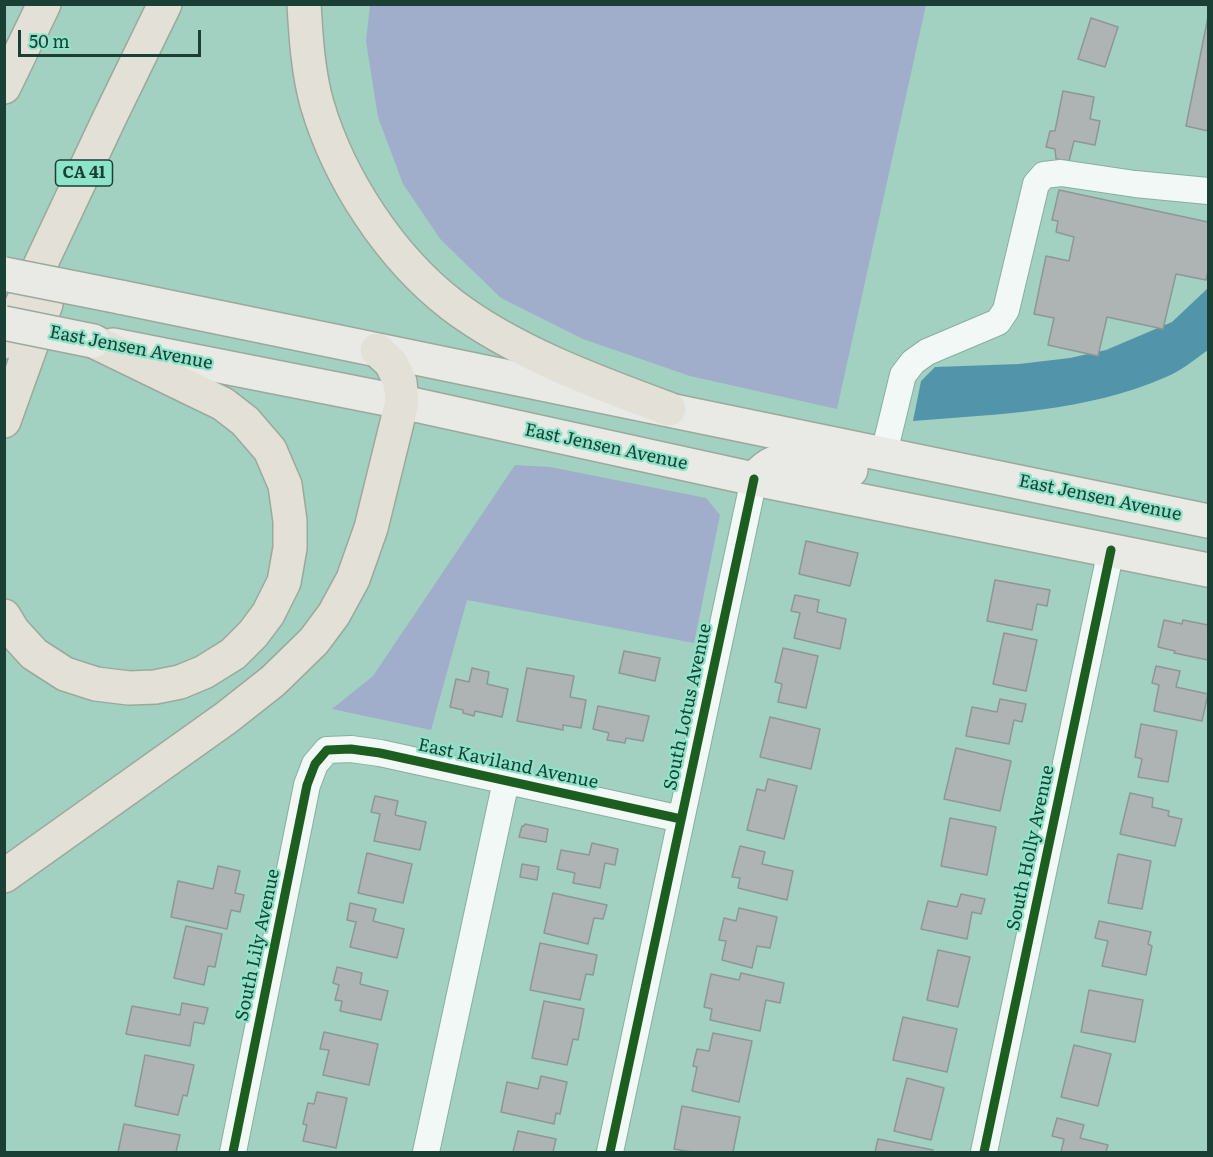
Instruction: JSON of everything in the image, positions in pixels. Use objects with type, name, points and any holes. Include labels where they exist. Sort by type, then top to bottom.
[{"type":"highway","points":[[4,87],[44,4]]},
{"type":"highway","name":"CA 41","points":[[4,342],[165,4]]},
{"type":"highway","points":[[304,4],[307,49],[317,102],[333,150],[356,193],[393,247],[452,305],[493,331],[590,379],[669,409]]},
{"type":"highway","points":[[4,421],[109,119]]},
{"type":"highway","points":[[4,616],[13,631],[34,654],[65,674],[96,684],[129,688],[155,687],[180,682],[204,672],[233,654],[253,634],[268,614],[284,582],[290,548],[290,521],[285,485],[270,450],[245,421],[223,404],[93,341]]},
{"type":"highway","points":[[4,876],[226,718],[273,681],[314,641],[334,614],[353,579],[372,528],[402,402],[400,382],[391,363],[377,350]]},
{"type":"main road","name":"East Jensen Avenue","points":[[4,274],[1209,521]]},
{"type":"main road","name":"East Jensen Avenue","points":[[4,323],[402,402],[754,479],[1209,570]]},
{"type":"main road","points":[[754,479],[770,465],[784,460],[810,461],[891,478],[917,474],[940,465]]},
{"type":"main road","points":[[1111,550],[1150,538],[1209,549]]},
{"type":"street","points":[[884,453],[903,375],[913,362],[927,352],[999,322],[1006,310],[1036,184],[1044,175],[1061,173],[1135,184],[1209,191]]},
{"type":"street","name":"South Lotus Avenue","points":[[610,1152],[754,479]]},
{"type":"street","name":"South Holly Avenue","points":[[984,1152],[1111,550]]},
{"type":"street","name":"East Kaviland Avenue","points":[[327,750],[351,749],[380,753],[681,819]]},
{"type":"street","name":"South Lily Avenue","points":[[233,1152],[307,785],[315,764],[327,750]]},
{"type":"street","points":[[426,1152],[506,781]]},
{"type":"shaded area","points":[[370,5],[926,5],[837,409],[690,376],[583,339],[501,298],[441,240],[403,184],[378,117],[366,41]]},
{"type":"shaded area","points":[[1208,288],[1208,350],[1172,374],[1136,389],[1105,398],[1042,410],[913,421],[921,381],[935,367],[1019,364],[1070,358],[1106,350],[1172,322]]},
{"type":"shaded area","points":[[515,465],[550,467],[706,498],[720,515],[694,643],[467,600],[431,730],[332,709],[373,676]]},
{"type":"building","points":[[1208,17],[1208,131],[1186,126]]},
{"type":"building","points":[[1091,18],[1118,27],[1105,67],[1078,59]]},
{"type":"building","points":[[1063,91],[1094,97],[1090,119],[1100,121],[1095,145],[1074,141],[1069,161],[1056,159],[1055,149],[1046,147],[1050,131],[1055,131]]},
{"type":"building","points":[[1059,190],[1208,222],[1206,280],[1176,274],[1163,329],[1107,317],[1098,356],[1048,345],[1054,318],[1034,314],[1046,256],[1069,261],[1074,237],[1056,232],[1058,221],[1052,220]]},
{"type":"building","points":[[806,541],[858,553],[850,586],[799,574]]},
{"type":"building","points":[[995,580],[1050,590],[1047,606],[1037,604],[1032,630],[987,621]]},
{"type":"building","points":[[795,595],[819,600],[817,612],[846,619],[840,649],[794,638],[800,613],[791,611]]},
{"type":"building","points":[[1164,620],[1182,624],[1183,620],[1208,625],[1208,660],[1158,647]]},
{"type":"building","points":[[1004,633],[1037,640],[1026,691],[993,684]]},
{"type":"building","points":[[783,648],[818,656],[806,708],[778,702],[782,684],[775,682]]},
{"type":"building","points":[[624,651],[660,658],[655,681],[619,673]]},
{"type":"building","points":[[1156,666],[1180,671],[1176,687],[1208,694],[1202,721],[1154,711],[1159,685],[1152,683]]},
{"type":"building","points":[[472,668],[489,672],[487,684],[508,689],[502,717],[475,711],[474,716],[450,707],[456,679],[469,682]]},
{"type":"building","points":[[527,668],[574,676],[570,697],[586,700],[581,728],[563,725],[563,730],[517,721]]},
{"type":"building","points":[[1000,699],[1026,704],[1022,722],[1014,720],[1009,744],[966,736],[972,707],[997,712]]},
{"type":"building","points":[[598,706],[649,716],[643,741],[626,738],[625,743],[607,740],[609,733],[593,729]]},
{"type":"building","points":[[770,717],[820,729],[811,769],[760,757]]},
{"type":"building","points":[[1141,724],[1177,731],[1168,782],[1138,777],[1142,759],[1135,757]]},
{"type":"building","points":[[956,748],[1011,761],[1000,811],[944,799]]},
{"type":"building","points":[[768,779],[797,786],[784,839],[747,830],[757,789],[765,791]]},
{"type":"building","points":[[1130,793],[1153,798],[1152,807],[1169,811],[1168,816],[1182,819],[1175,846],[1120,834]]},
{"type":"building","points":[[375,796],[398,801],[395,815],[426,822],[420,850],[374,841],[380,814],[371,812]]},
{"type":"building","points":[[950,818],[996,827],[987,875],[941,866]]},
{"type":"building","points":[[525,824],[548,829],[546,842],[519,837],[522,826]]},
{"type":"building","points":[[592,843],[618,849],[615,865],[605,863],[600,888],[573,883],[575,873],[557,869],[561,850],[589,855]]},
{"type":"building","points":[[740,846],[765,852],[762,864],[793,871],[787,900],[738,888],[740,878],[732,877]]},
{"type":"building","points":[[367,853],[412,864],[403,903],[358,893]]},
{"type":"building","points":[[1118,854],[1151,861],[1142,909],[1108,903]]},
{"type":"building","points":[[522,864],[539,867],[537,880],[520,877]]},
{"type":"building","points":[[218,866],[240,871],[235,893],[244,895],[240,912],[231,910],[227,929],[171,917],[178,881],[213,889]]},
{"type":"building","points":[[553,893],[607,905],[603,919],[594,918],[588,944],[544,933]]},
{"type":"building","points":[[961,894],[985,899],[981,914],[972,912],[967,939],[921,929],[928,901],[957,907]]},
{"type":"building","points":[[350,903],[376,909],[373,921],[404,929],[397,958],[350,947],[356,922],[347,920]]},
{"type":"building","points":[[739,908],[777,917],[770,948],[757,946],[752,968],[722,960],[726,941],[719,940],[724,918],[736,921]]},
{"type":"building","points":[[1099,921],[1151,932],[1148,944],[1152,946],[1146,975],[1102,966],[1108,941],[1095,938]]},
{"type":"building","points":[[186,926],[222,934],[215,967],[208,966],[204,985],[174,978]]},
{"type":"building","points":[[540,943],[597,955],[593,975],[586,974],[580,1000],[530,990]]},
{"type":"building","points":[[938,950],[970,957],[958,1007],[927,1000]]},
{"type":"building","points":[[337,967],[362,973],[360,984],[388,991],[381,1020],[340,1011],[342,1001],[335,1000],[339,985],[333,983]]},
{"type":"building","points":[[741,973],[784,983],[780,1003],[766,1000],[760,1031],[710,1020],[712,1009],[704,1007],[711,974],[739,980]]},
{"type":"building","points":[[1089,990],[1143,1000],[1135,1042],[1081,1032]]},
{"type":"building","points":[[544,1001],[584,1009],[578,1040],[573,1039],[567,1065],[532,1058]]},
{"type":"building","points":[[182,1003],[208,1008],[204,1024],[194,1022],[190,1046],[126,1034],[132,1006],[180,1015]]},
{"type":"building","points":[[903,1017],[957,1029],[947,1072],[893,1060]]},
{"type":"building","points":[[324,1032],[378,1044],[369,1085],[323,1075],[329,1050],[320,1049]]},
{"type":"building","points":[[713,1033],[752,1041],[739,1102],[692,1091],[697,1067],[693,1066],[697,1049],[709,1051]]},
{"type":"building","points":[[1074,1045],[1111,1054],[1098,1106],[1061,1097]]},
{"type":"building","points":[[145,1055],[194,1065],[187,1096],[183,1095],[178,1115],[135,1106]]},
{"type":"building","points":[[541,1076],[567,1082],[560,1114],[556,1113],[554,1124],[501,1112],[507,1082],[538,1089]]},
{"type":"building","points":[[907,1078],[944,1088],[931,1140],[894,1131]]},
{"type":"building","points":[[317,1092],[347,1098],[336,1148],[303,1141],[307,1125],[303,1124],[308,1103],[314,1104]]},
{"type":"building","points":[[682,1106],[740,1117],[733,1152],[692,1152],[674,1149]]},
{"type":"building","points":[[1057,1118],[1084,1125],[1080,1138],[1108,1145],[1106,1152],[1061,1152],[1064,1139],[1052,1136]]},
{"type":"building","points":[[124,1124],[180,1135],[176,1152],[118,1152]]},
{"type":"building","points":[[518,1131],[556,1139],[553,1152],[513,1152]]},
{"type":"building","points":[[878,1139],[933,1150],[932,1152],[875,1152]]},
{"type":"cycle path","points":[[610,1152],[754,479]]},
{"type":"cycle path","points":[[984,1152],[1111,550]]},
{"type":"cycle path","points":[[233,1152],[307,785],[315,764],[327,750],[351,749],[380,753],[681,819]]}]
